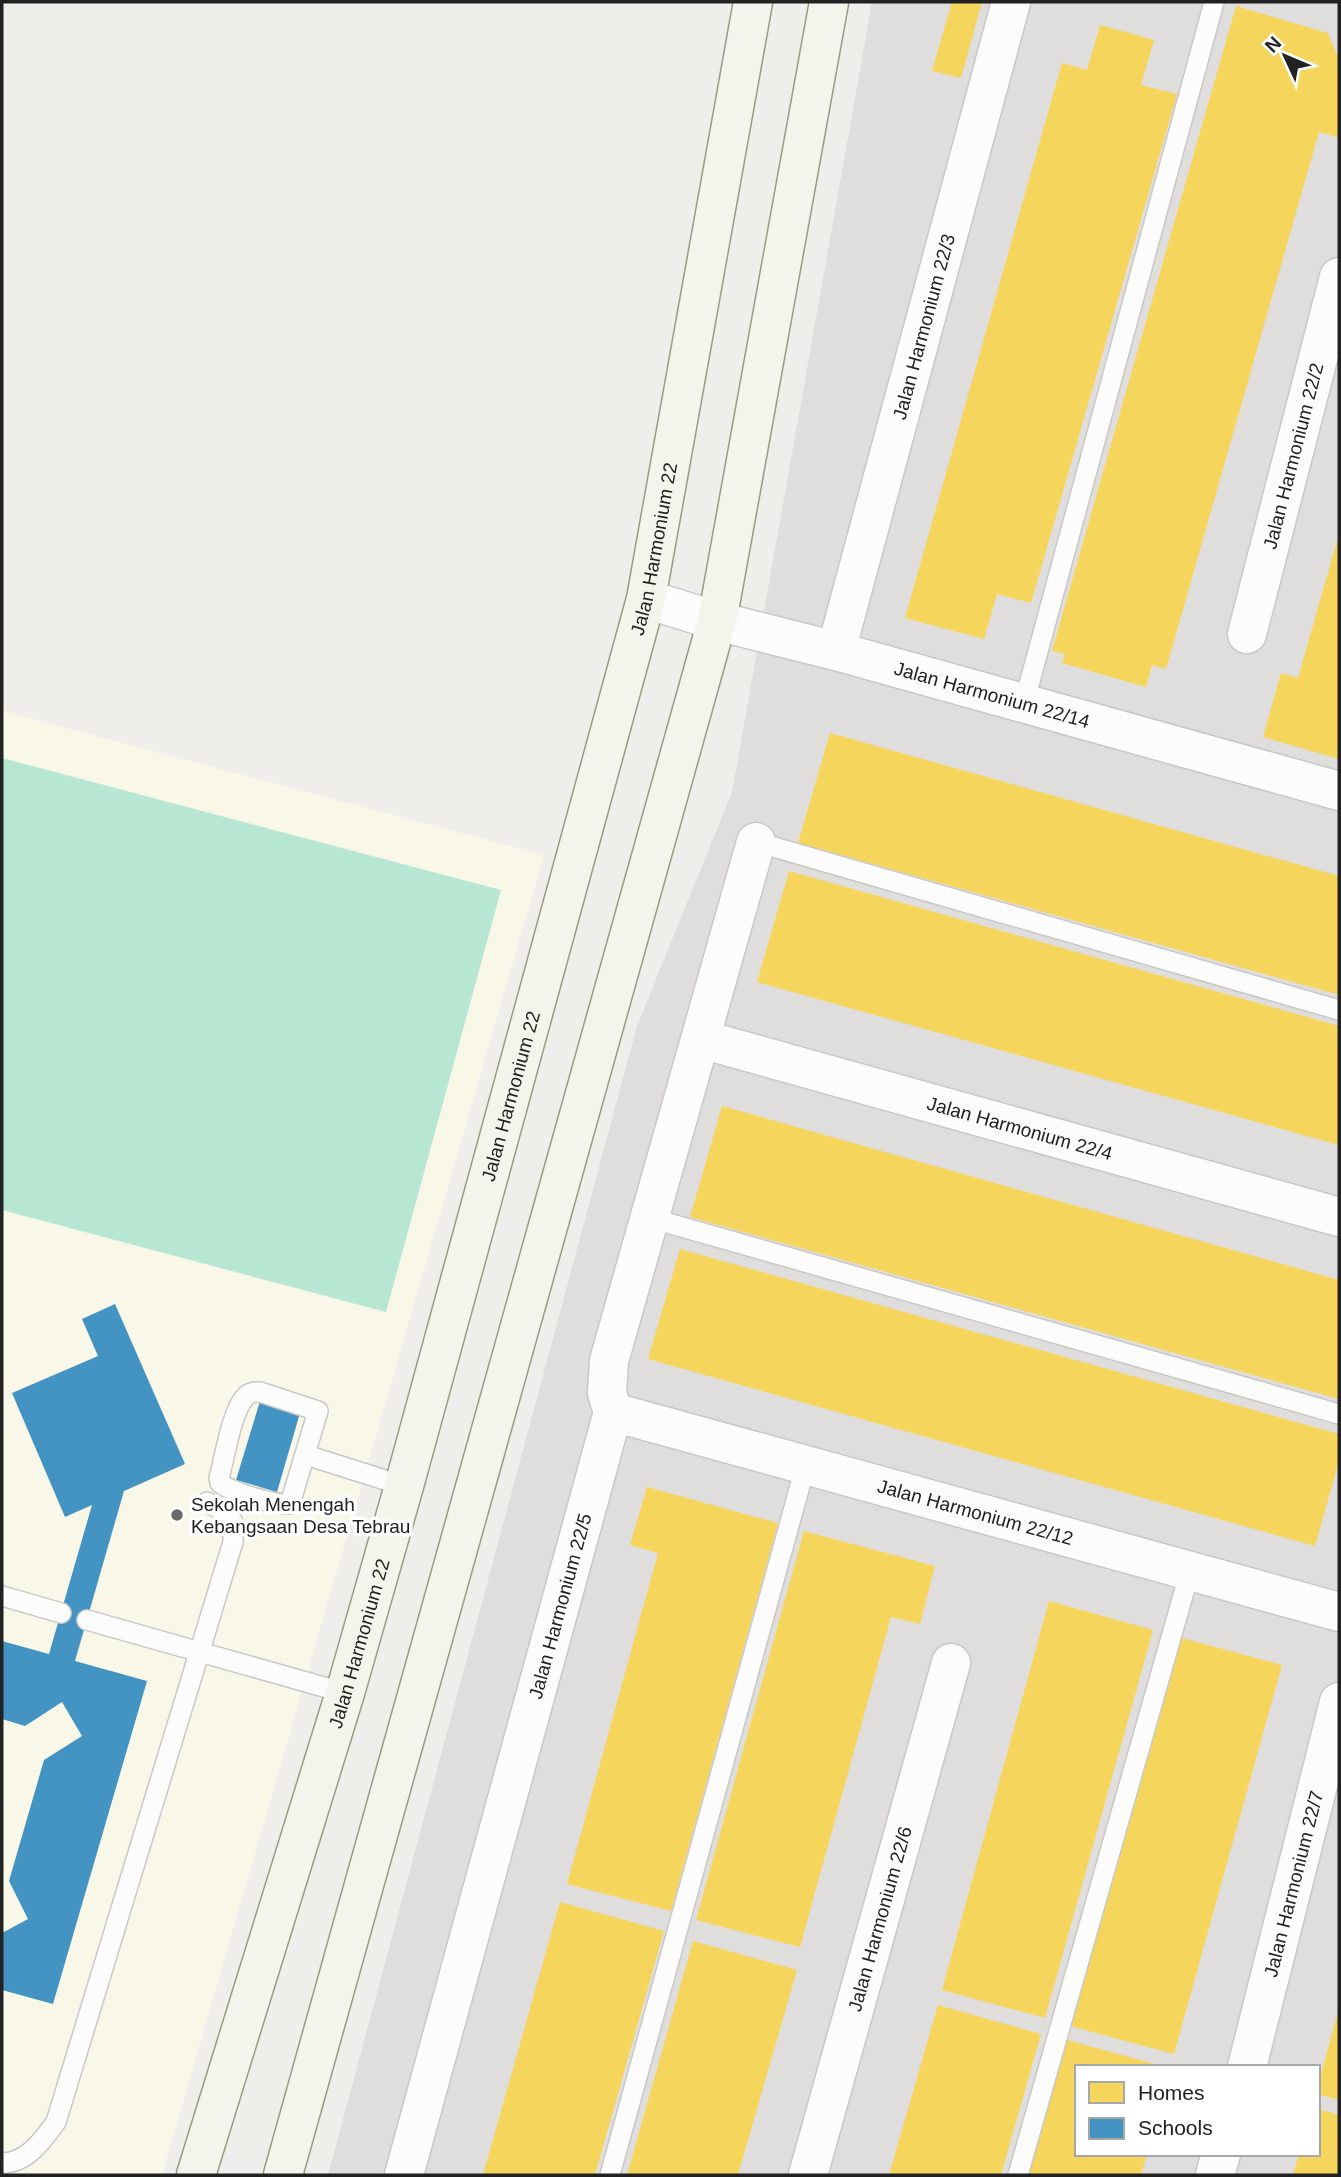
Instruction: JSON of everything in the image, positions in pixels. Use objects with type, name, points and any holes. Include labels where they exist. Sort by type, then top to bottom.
[{"type":"street","name":"Jalan Harmonium 22","points":[[196,2175],[345,1693],[646,599],[753,2]]},
{"type":"street","points":[[283,2175],[717,621],[829,2]]},
{"type":"street","name":"Jalan Harmonium 22/3","points":[[836,652],[1011,2]]},
{"type":"street","name":"Jalan Harmonium 22/2","points":[[1247,634],[1339,276]]},
{"type":"street","name":"Jalan Harmonium 22/14","points":[[646,599],[717,621],[1339,791]]},
{"type":"street","name":"Jalan Harmonium 22/5","points":[[404,2175],[613,1412],[607,1393],[609,1361],[756,842]]},
{"type":"street","name":"Jalan Harmonium 22/4","points":[[701,1039],[1339,1217]]},
{"type":"street","name":"Jalan Harmonium 22/12","points":[[613,1412],[1339,1612]]},
{"type":"street","name":"Jalan Harmonium 22/6","points":[[808,2175],[951,1663]]},
{"type":"street","name":"Jalan Harmonium 22/7","points":[[1248,2065],[1339,1702]]},
{"type":"street","points":[[1215,2175],[1220,2156]]},
{"type":"lane","points":[[1024,704],[1214,2]]},
{"type":"lane","points":[[756,842],[1339,1010]]},
{"type":"lane","points":[[650,1218],[1339,1414]]},
{"type":"lane","points":[[260,1392],[317,1409],[318,1417],[306,1455],[290,1504],[281,1504],[228,1489],[220,1483],[236,1413],[246,1396],[251,1393],[260,1392]]},
{"type":"lane","points":[[306,1455],[404,1486]]},
{"type":"lane","points":[[610,2175],[806,1464]]},
{"type":"lane","points":[[2,2163],[15,2163],[40,2145],[56,2122],[233,1542],[233,1522],[225,1513],[206,1502]]},
{"type":"lane","points":[[1018,2175],[1191,1571]]},
{"type":"lane","points":[[2,1596],[61,1613]]},
{"type":"lane","points":[[87,1620],[345,1693]]},
{"type":"shaded area","points":[[872,2],[1339,2],[1339,2175],[328,2175],[637,1026],[732,792]]},
{"type":"shaded area","name":"Sekolah Menengah Kebangsaan Desa Tebrau","points":[[2,711],[544,855],[162,2175],[2,2175]]},
{"type":"green space","points":[[2,758],[501,890],[386,1312],[2,1210]]},
{"type":"building: Homes","points":[[952,2],[982,2],[961,78],[932,71]]},
{"type":"building: Homes","points":[[1236,6],[1328,33],[1339,60],[1339,129],[1337,137],[1319,132],[1166,669],[1152,665],[1146,687],[1062,663],[1065,654],[1052,651]]},
{"type":"building: Homes","points":[[1100,25],[1154,40],[1141,85],[1177,94],[1031,603],[997,594],[984,639],[905,618],[1062,63],[1087,70]]},
{"type":"building: Homes","points":[[1339,534],[1339,759],[1263,737],[1281,673],[1298,678]]},
{"type":"building: Homes","points":[[830,733],[1339,876],[1339,995],[798,843]]},
{"type":"building: Homes","points":[[789,871],[1339,1026],[1339,1145],[757,982]]},
{"type":"building: Homes","points":[[722,1106],[1339,1280],[1339,1399],[690,1217]]},
{"type":"building: Homes","points":[[680,1249],[1339,1434],[1339,1461],[1315,1546],[648,1359]]},
{"type":"building: Homes","points":[[647,1487],[778,1523],[671,1911],[567,1884],[658,1553],[630,1545]]},
{"type":"building: Homes","points":[[804,1531],[935,1566],[920,1624],[891,1617],[800,1947],[696,1920]]},
{"type":"building: Homes","points":[[1049,1601],[1153,1630],[1045,2018],[942,1990]]},
{"type":"building: Homes","points":[[1178,1637],[1282,1665],[1174,2054],[1070,2026]]},
{"type":"building: Homes","points":[[560,1902],[664,1931],[595,2175],[483,2175]]},
{"type":"building: Homes","points":[[693,1941],[797,1970],[738,2175],[627,2175]]},
{"type":"building: Homes","points":[[938,2005],[1041,2034],[1001,2175],[889,2175]]},
{"type":"building: Homes","points":[[1339,2012],[1339,2100],[1320,2095],[1320,2078]]},
{"type":"building: Homes","points":[[1067,2040],[1158,2065],[1075,2065],[1075,2156],[1146,2156],[1141,2175],[1029,2175]]},
{"type":"building: Homes","points":[[1320,2110],[1339,2115],[1339,2175],[1293,2175],[1298,2156],[1320,2156]]},
{"type":"building: Schools","points":[[115,1304],[185,1464],[124,1491],[75,1661],[147,1681],[53,2004],[2,1990],[2,1933],[28,1919],[9,1881],[44,1760],[82,1736],[62,1702],[25,1726],[2,1719],[2,1641],[49,1654],[92,1505],[65,1517],[12,1393],[98,1356],[82,1319]]},
{"type":"building: Schools","points":[[260,1401],[300,1413],[277,1492],[236,1480]]},
{"type":"place","name":"Sekolah Menengah Kebangsaan Desa Tebrau","points":[[177,1515]]}]
